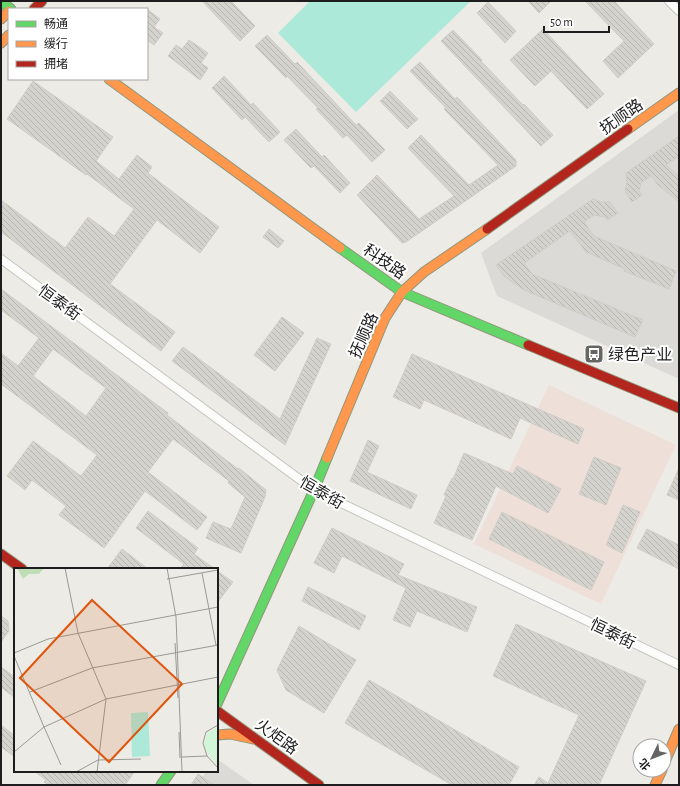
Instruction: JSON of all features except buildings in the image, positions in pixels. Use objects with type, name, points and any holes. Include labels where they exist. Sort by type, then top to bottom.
[{"type":"main road","points":[[1,2],[10,8]]},
{"type":"main road","name":"科技路","points":[[110,80],[402,292],[679,408]]},
{"type":"main road","name":"抚顺路","points":[[218,702],[314,490],[385,318],[402,292],[424,272],[679,93]]},
{"type":"main road","points":[[1,554],[21,568]]},
{"type":"main road","name":"火炬路","points":[[218,712],[319,785]]},
{"type":"main road","points":[[672,745],[679,729]]},
{"type":"main road","points":[[218,735],[230,734],[258,741]]},
{"type":"main road","points":[[161,785],[171,772]]},
{"type":"street","points":[[669,1],[679,11]]},
{"type":"street","name":"恒泰街","points":[[1,259],[314,490],[679,665]]},
{"type":"shaded area","points":[[679,110],[679,379],[497,296],[481,253]]},
{"type":"shaded area","points":[[549,385],[676,445],[601,604],[474,544]]},
{"type":"shaded area","points":[[218,760],[254,785],[196,785],[206,772],[218,772]]},
{"type":"green space","points":[[310,1],[471,1],[356,112],[278,33]]},
{"type":"traffic: fast","points":[[1,1],[10,8]]},
{"type":"traffic: fast","points":[[340,248],[402,292],[528,345]]},
{"type":"traffic: fast","points":[[218,702],[327,458]]},
{"type":"traffic: fast","points":[[161,785],[170,772]]},
{"type":"traffic: slow","points":[[1,19],[8,12]]},
{"type":"traffic: slow","points":[[1,43],[8,36]]},
{"type":"traffic: slow","points":[[110,80],[340,248]]},
{"type":"traffic: slow","points":[[628,129],[679,93]]},
{"type":"traffic: slow","points":[[327,458],[385,318],[402,292],[424,272],[487,229]]},
{"type":"traffic: slow","points":[[672,745],[679,729]]},
{"type":"traffic: slow","points":[[218,735],[230,734],[253,739]]},
{"type":"traffic: slow","points":[[655,785],[658,778]]},
{"type":"traffic: jam","points":[[35,8],[42,1]]},
{"type":"traffic: jam","points":[[487,229],[628,129]]},
{"type":"traffic: jam","points":[[528,345],[679,408]]},
{"type":"traffic: jam","points":[[1,554],[21,568]]},
{"type":"traffic: jam","points":[[218,712],[319,785]]},
{"type":"place","name":"绿色产业","points":[[594,354]]}]
